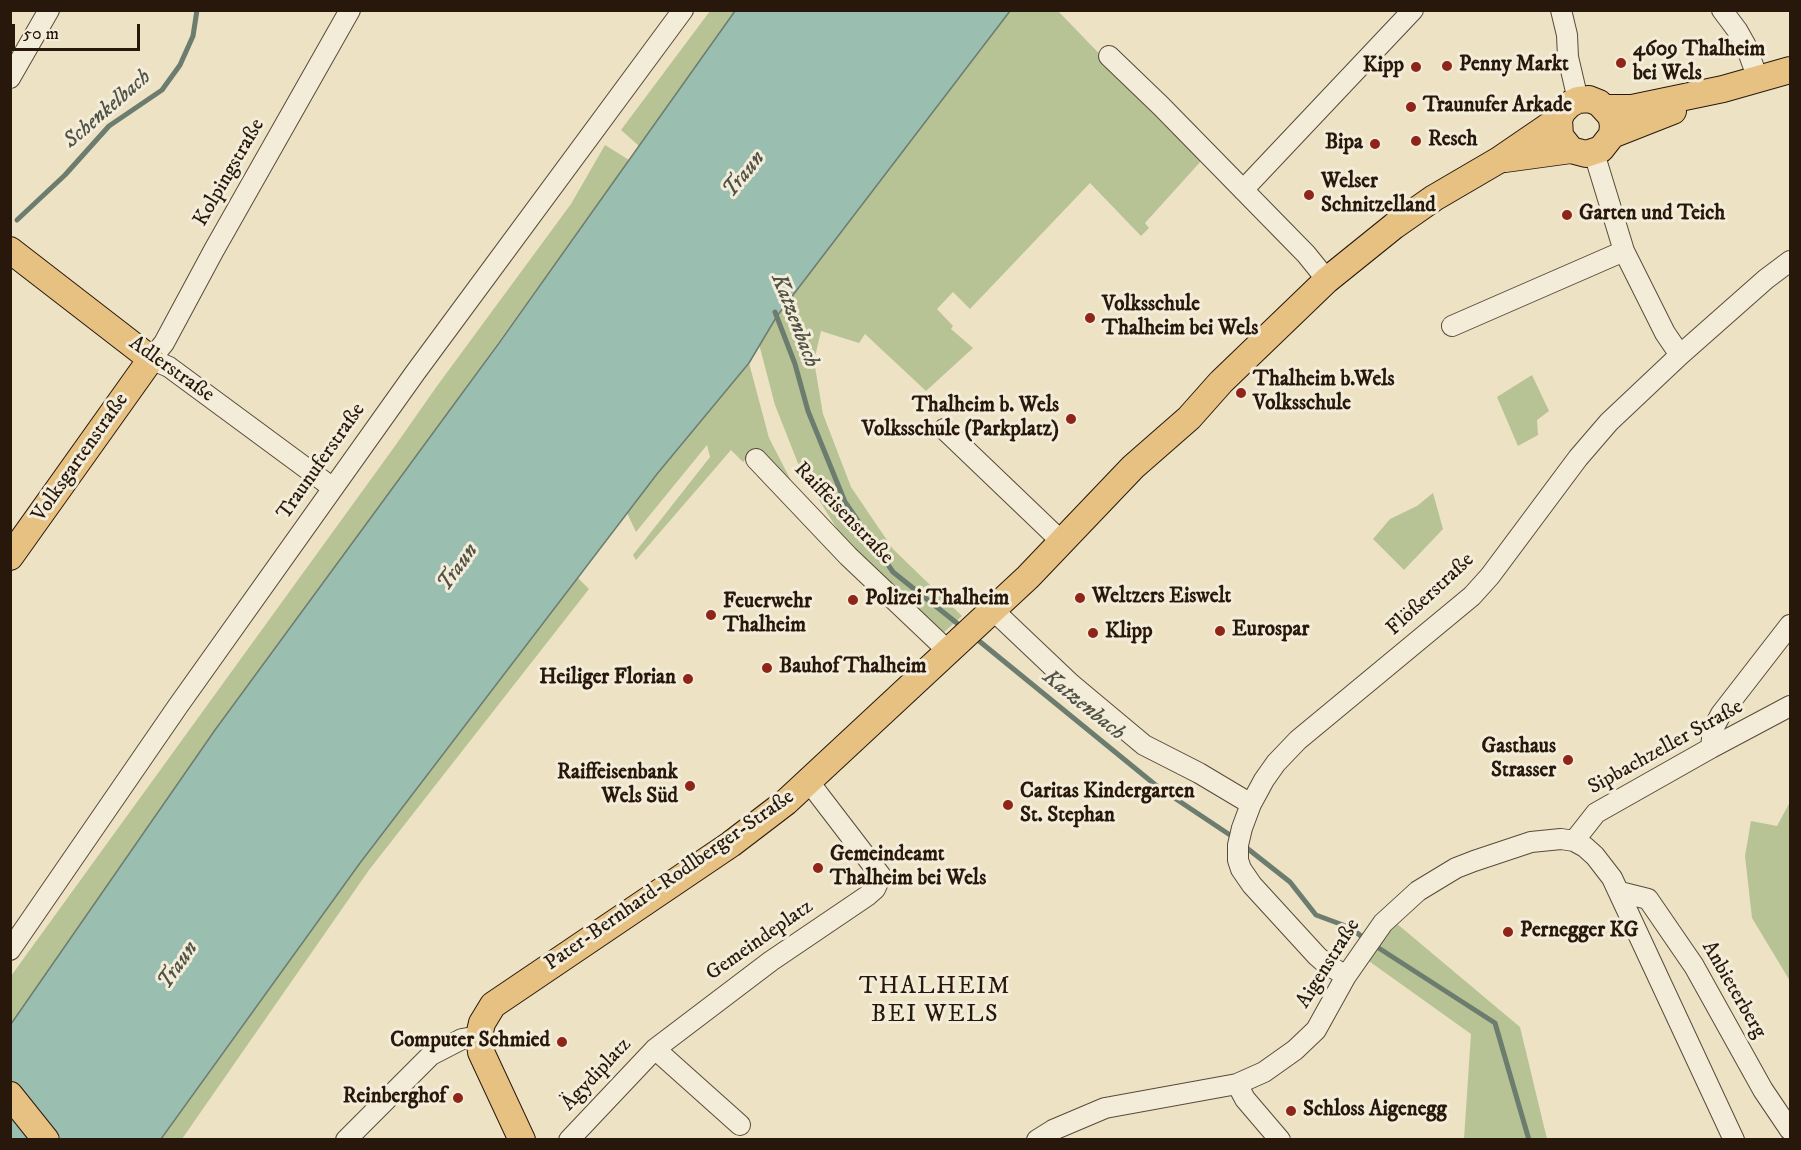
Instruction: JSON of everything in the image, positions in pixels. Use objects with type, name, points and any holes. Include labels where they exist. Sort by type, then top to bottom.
[{"type":"main road","points":[[1605,108],[1632,108],[1723,89],[1791,70]]},
{"type":"main road","points":[[1612,135],[1723,89]]},
{"type":"main road","points":[[1589,99],[1605,108],[1611,116],[1613,125],[1608,143],[1582,151],[1560,136],[1559,119],[1570,104],[1578,100],[1589,99]]},
{"type":"main road","name":"Pater-Bernhard-Rodlberger-Straße","points":[[479,1036],[482,1023],[493,1005],[731,844],[809,782],[1028,577],[1133,467],[1179,408],[1221,382],[1327,280],[1394,226],[1434,198],[1499,160],[1559,119]]},
{"type":"main road","name":"Pater-Bernhard-Rodlberger-Straße","points":[[1499,160],[1582,151]]},
{"type":"main road","name":"Adlerstraße","points":[[10,250],[151,359]]},
{"type":"main road","name":"Volksgartenstraße","points":[[10,557],[151,359]]},
{"type":"main road","points":[[479,1036],[481,1052],[522,1140]]},
{"type":"main road","points":[[10,1095],[46,1140]]},
{"type":"street","points":[[10,78],[49,10]]},
{"type":"street","name":"Kolpingstraße","points":[[151,359],[164,343],[350,10]]},
{"type":"street","name":"Traunuferstraße","points":[[10,950],[178,706],[414,374],[683,10]]},
{"type":"street","points":[[1243,190],[1413,10]]},
{"type":"street","points":[[1561,10],[1567,35],[1568,57],[1578,100]]},
{"type":"street","points":[[1722,10],[1746,46],[1758,79]]},
{"type":"street","points":[[1109,56],[1306,254],[1327,280]]},
{"type":"street","points":[[1582,151],[1624,251],[1665,333],[1680,355]]},
{"type":"street","points":[[1452,326],[1624,251]]},
{"type":"street","name":"Flößerstraße","points":[[1346,976],[1324,963],[1252,885],[1238,860],[1239,840],[1251,804],[1276,762],[1298,740],[1472,596],[1578,458],[1609,422],[1680,355],[1766,279],[1791,261]]},
{"type":"street","name":"Adlerstraße","points":[[151,359],[169,367],[333,488]]},
{"type":"street","points":[[944,429],[1061,541]]},
{"type":"street","name":"Raiffeisenstraße","points":[[756,459],[848,556],[948,651]]},
{"type":"street","points":[[993,610],[1071,684],[1144,745],[1199,773],[1251,804]]},
{"type":"street","points":[[1711,748],[1713,729],[1721,714],[1791,625]]},
{"type":"street","name":"Sipbachzeller Straße","points":[[1574,842],[1596,813],[1791,706]]},
{"type":"street","name":"Gemeindeplatz","points":[[655,1049],[771,961],[875,889],[881,876],[809,782]]},
{"type":"street","name":"Aigenstraße","points":[[1037,1140],[1053,1130],[1105,1108],[1237,1084],[1264,1072],[1308,1040],[1324,1019],[1346,976],[1364,948],[1383,923],[1418,891],[1447,873],[1474,861],[1531,842],[1561,839],[1574,842]]},
{"type":"street","points":[[1574,842],[1595,856],[1620,892],[1734,1140]]},
{"type":"street","name":"Anbieterberg","points":[[1620,892],[1647,899],[1694,966],[1763,1090],[1791,1130]]},
{"type":"street","points":[[346,1140],[431,1055],[462,1039],[479,1036]]},
{"type":"street","name":"Ägydiplatz","points":[[569,1140],[655,1049],[740,1125]]},
{"type":"street","points":[[1237,1084],[1245,1099],[1280,1140]]},
{"type":"shaded area","points":[[710,11],[735,11],[639,146],[621,130]]},
{"type":"shaded area","points":[[1010,11],[1058,11],[1202,160],[1145,223],[1149,228],[1141,236],[1090,183],[970,309],[953,292],[937,309],[953,326],[951,329],[973,348],[926,391],[865,334],[859,343],[821,331],[814,361],[823,414],[851,487],[893,549],[962,616],[941,635],[849,548],[801,471],[775,405],[759,344],[777,316]]},
{"type":"shaded area","points":[[605,145],[629,160],[352,546],[215,730],[11,1024],[11,976],[571,204]]},
{"type":"shaded area","points":[[749,363],[769,438],[800,498],[756,448],[743,462],[731,450],[636,560],[633,555],[710,457],[707,445],[636,532],[627,513]]},
{"type":"shaded area","points":[[1532,375],[1549,411],[1537,420],[1538,435],[1518,446],[1497,397]]},
{"type":"shaded area","points":[[1433,493],[1443,529],[1404,570],[1373,539],[1390,519],[1417,506]]},
{"type":"shaded area","points":[[578,578],[589,589],[369,870],[182,1139],[161,1140],[360,863]]},
{"type":"shaded area","points":[[1790,802],[1790,981],[1752,918],[1745,856],[1751,821],[1777,826]]},
{"type":"shaded area","points":[[1396,923],[1520,1027],[1547,1139],[1464,1139],[1471,1034],[1366,959]]},
{"type":"water","name":"Traun","points":[[735,11],[1010,11],[777,316],[749,363],[657,474],[360,863],[161,1139],[11,1140],[11,1024],[215,730],[499,343]]},
{"type":"waterway","name":"Schenkelbach","points":[[17,220],[65,175],[109,126],[162,90],[180,65],[193,36],[197,10]]},
{"type":"waterway","name":"Katzenbach","points":[[775,312],[795,364],[808,411],[845,502],[893,572],[963,628]]},
{"type":"waterway","name":"Katzenbach","points":[[973,636],[1158,787],[1236,839]]},
{"type":"waterway","name":"Katzenbach","points":[[1243,845],[1290,882],[1316,915],[1351,928],[1366,940]]},
{"type":"waterway","name":"Katzenbach","points":[[1374,945],[1495,1023],[1529,1140]]},
{"type":"place","name":"4609 Thalheim bei Wels","points":[[1621,63]]},
{"type":"place","name":"Penny Markt","points":[[1447,66]]},
{"type":"place","name":"Kipp","points":[[1416,67]]},
{"type":"place","name":"Traunufer Arkade","points":[[1411,107]]},
{"type":"place","name":"Resch","points":[[1416,141]]},
{"type":"place","name":"Bipa","points":[[1375,144]]},
{"type":"place","name":"Welser Schnitzelland","points":[[1309,195]]},
{"type":"place","name":"Garten und Teich","points":[[1567,215]]},
{"type":"place","name":"Volksschule Thalheim bei Wels","points":[[1090,318]]},
{"type":"place","name":"Thalheim b.Wels Volksschule","points":[[1241,393]]},
{"type":"place","name":"Thalheim b. Wels Volksschule (Parkplatz)","points":[[1071,419]]},
{"type":"place","name":"Weltzers Eiswelt","points":[[1080,598]]},
{"type":"place","name":"Polizei Thalheim","points":[[853,600]]},
{"type":"place","name":"Feuerwehr Thalheim","points":[[711,615]]},
{"type":"place","name":"Eurospar","points":[[1220,631]]},
{"type":"place","name":"Klipp","points":[[1093,633]]},
{"type":"place","name":"Bauhof Thalheim","points":[[767,668]]},
{"type":"place","name":"Heiliger Florian","points":[[688,679]]},
{"type":"place","name":"Gasthaus Strasser","points":[[1568,760]]},
{"type":"place","name":"Raiffeisenbank Wels Süd","points":[[690,786]]},
{"type":"place","name":"Caritas Kindergarten St. Stephan","points":[[1008,805]]},
{"type":"place","name":"Gemeindeamt Thalheim bei Wels","points":[[818,868]]},
{"type":"place","name":"Pernegger KG","points":[[1508,932]]},
{"type":"place","name":"Computer Schmied","points":[[562,1042]]},
{"type":"place","name":"Reinberghof","points":[[458,1098]]},
{"type":"place","name":"Schloss Aigenegg","points":[[1291,1111]]},
{"type":"district","name":"THALHEIM BEI WELS","points":[[935,1002]]}]
